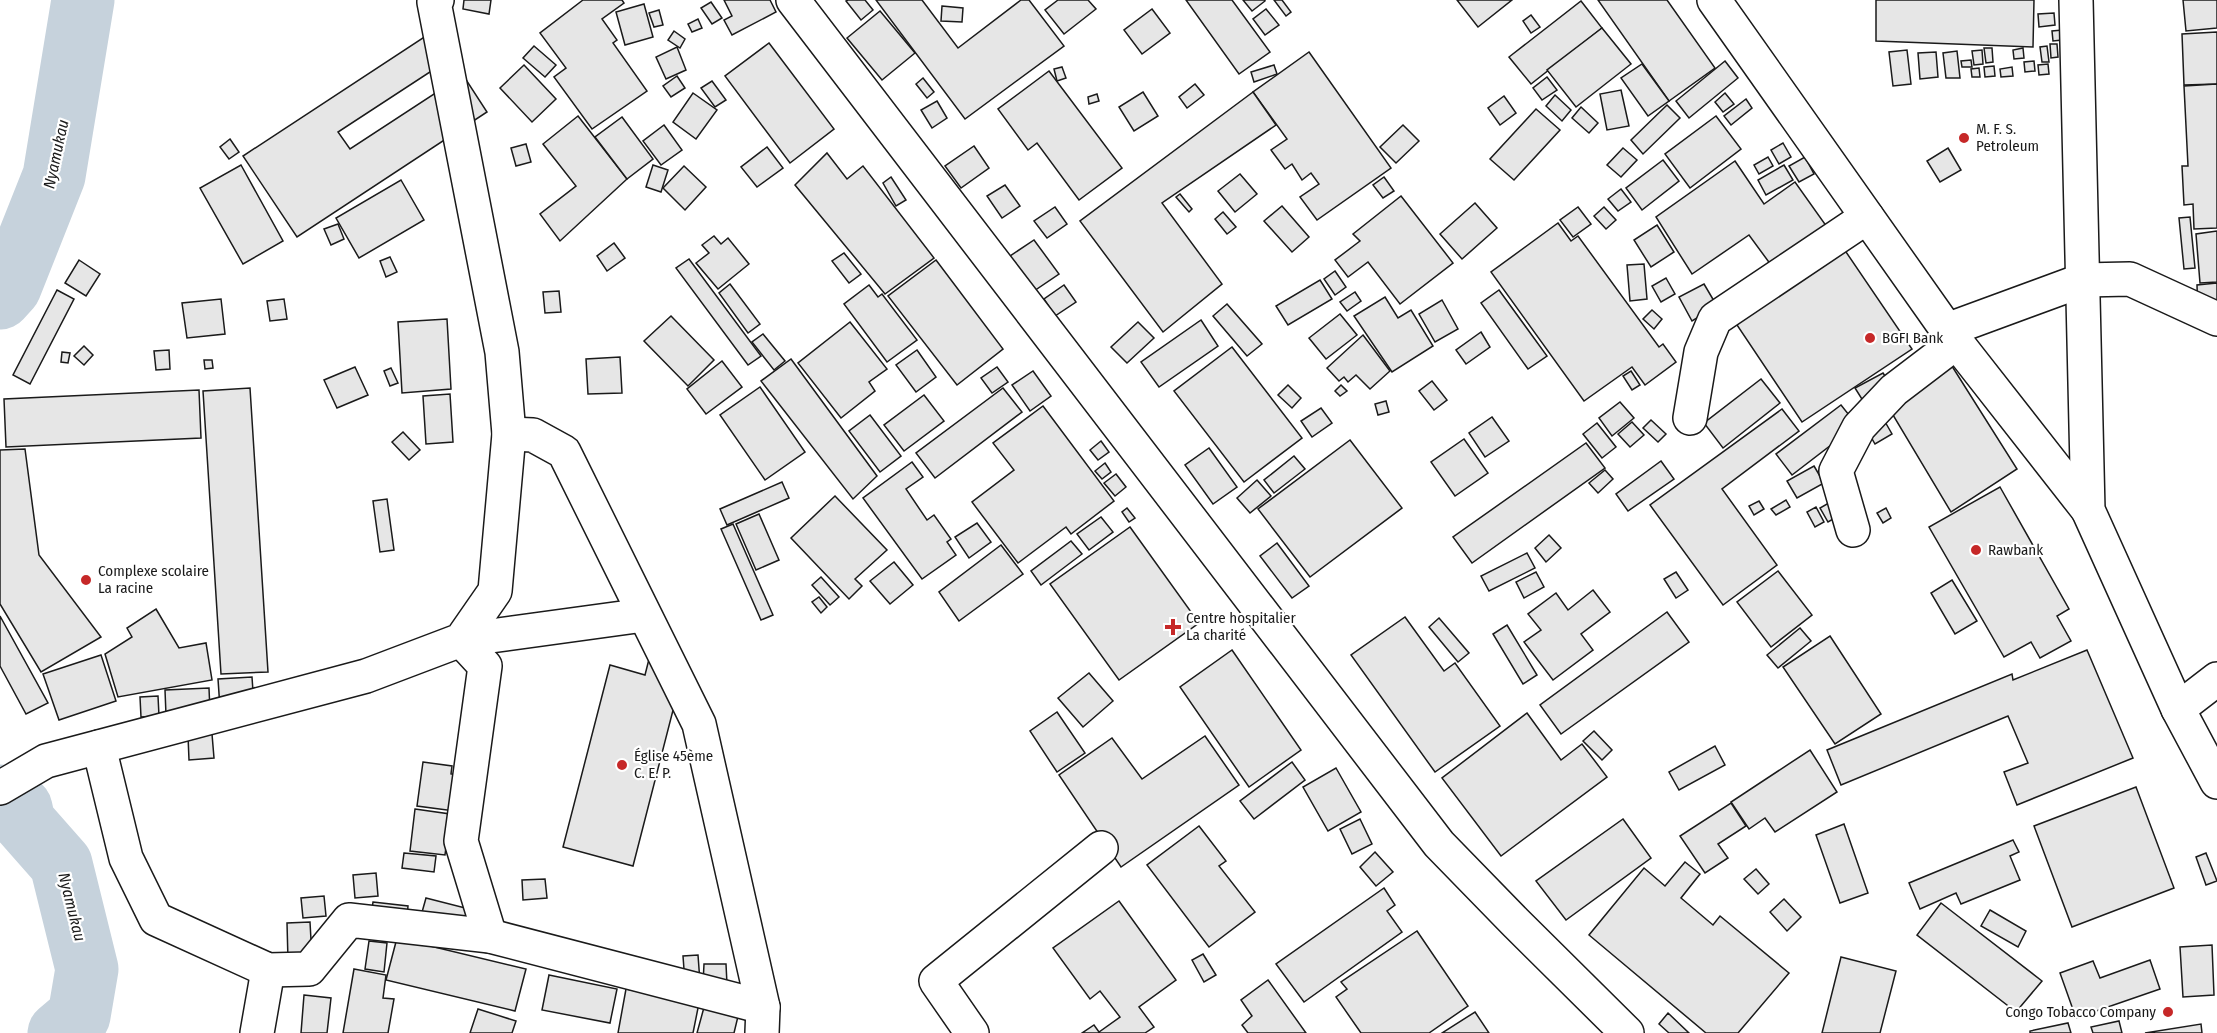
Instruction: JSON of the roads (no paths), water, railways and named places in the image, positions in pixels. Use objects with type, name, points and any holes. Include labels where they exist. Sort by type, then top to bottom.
[{"type":"street","points":[[437,0],[434,2],[502,352],[509,434],[495,591],[461,640]]},
{"type":"street","points":[[793,0],[1440,844],[1627,1033]]},
{"type":"street","points":[[1714,0],[1952,336],[2088,510],[2178,709],[2217,782]]},
{"type":"street","points":[[2076,0],[2088,510]]},
{"type":"street","points":[[1690,418],[1701,352],[1715,320],[1867,217]]},
{"type":"street","points":[[1853,530],[1836,471],[1859,427],[1893,390],[1952,336],[2083,280],[2130,279],[2217,319]]},
{"type":"street","points":[[99,747],[126,858],[156,919],[268,969],[309,969],[349,920],[490,936],[762,1020],[699,724],[564,452],[533,435],[509,434]]},
{"type":"street","points":[[0,788],[46,761],[366,676],[461,640],[644,615]]},
{"type":"street","points":[[461,640],[485,666],[461,841],[490,936]]},
{"type":"street","points":[[2178,709],[2217,679]]},
{"type":"street","points":[[972,1033],[936,981],[1101,848]]},
{"type":"street","points":[[257,1033],[268,969]]},
{"type":"waterway","name":"Nyamukau","points":[[0,298],[10,287],[54,176],[83,0]]},
{"type":"waterway","name":"Nyamukau","points":[[0,796],[21,808],[24,822],[61,864],[87,969],[79,1016],[59,1033]]},
{"type":"place","name":"M. F. S. Petroleum","points":[[1964,138]]},
{"type":"place","name":"BGFI Bank","points":[[1870,338]]},
{"type":"place","name":"Rawbank","points":[[1976,550]]},
{"type":"place","name":"Complexe scolaire La racine","points":[[86,580]]},
{"type":"place","name":"Centre hospitalier La charité","points":[[1173,627]]},
{"type":"place","name":"Église 45ème C. E. P.","points":[[622,765]]},
{"type":"place","name":"Congo Tobacco Company","points":[[2168,1012]]}]
